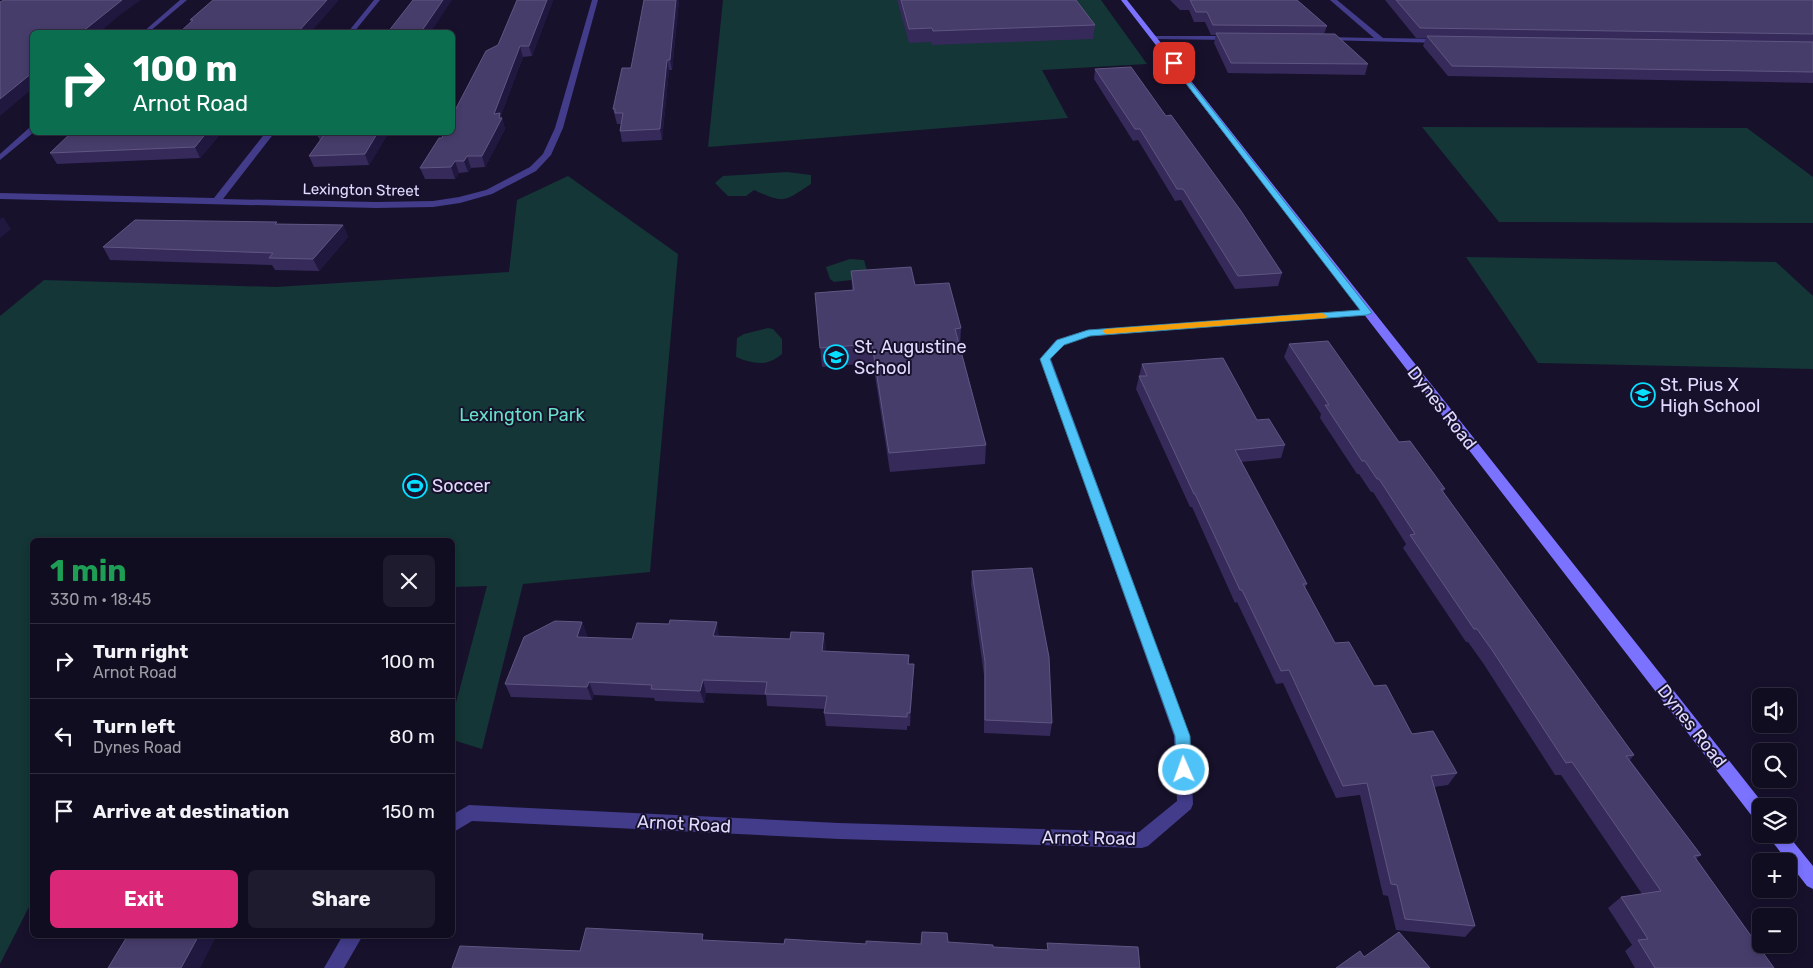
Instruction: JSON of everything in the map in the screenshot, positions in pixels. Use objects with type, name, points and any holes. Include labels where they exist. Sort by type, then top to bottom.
[{"type":"street","points":[[148,30],[184,0]]},
{"type":"street","points":[[353,30],[377,0]]},
{"type":"street","name":"Lexington Street","points":[[0,196],[433,204],[460,200],[489,192],[526,174],[547,155],[559,128],[595,0]]},
{"type":"street","name":"Dynes Road","points":[[1124,0],[1367,313],[1752,803]]},
{"type":"street","points":[[1333,0],[1380,40]]},
{"type":"street","points":[[1154,38],[1235,38]]},
{"type":"street","points":[[1322,39],[1449,41]]},
{"type":"street","points":[[0,158],[30,132]]},
{"type":"street","points":[[217,201],[269,135]]},
{"type":"street","name":"Arnot Road","points":[[455,823],[469,814],[839,831],[1142,840],[1185,804],[1182,736],[1045,359],[1060,342],[1088,333],[1367,313]]},
{"type":"street","points":[[1784,843],[1813,880]]},
{"type":"street","points":[[333,968],[352,938]]},
{"type":"green space","points":[[723,0],[1101,0],[1147,64],[1042,70],[1068,118],[708,147]]},
{"type":"green space","points":[[1422,127],[1747,128],[1813,177],[1813,223],[1499,222]]},
{"type":"green space","points":[[787,172],[811,175],[811,184],[789,198],[778,199],[754,190],[746,196],[728,196],[715,183],[723,176]]},
{"type":"green space","name":"Lexington Park","points":[[568,176],[678,254],[650,572],[523,584],[482,749],[455,741],[455,706],[487,586],[455,587],[455,538],[30,538],[30,905],[0,964],[0,316],[44,280],[276,287],[509,272],[517,200]]},
{"type":"green space","points":[[1466,257],[1776,262],[1813,296],[1813,369],[1538,363]]},
{"type":"green space","points":[[850,259],[864,260],[869,278],[834,282],[830,279],[826,267]]},
{"type":"green space","points":[[768,328],[773,329],[782,339],[782,354],[765,363],[754,363],[736,357],[737,338],[744,334]]},
{"type":"building","points":[[4,0],[122,0],[84,30],[30,30],[30,75],[0,99],[0,2]]},
{"type":"building","points":[[213,0],[327,0],[300,30],[182,30],[193,20],[190,20]]},
{"type":"building","points":[[413,0],[443,0],[422,30],[390,30]]},
{"type":"building","points":[[517,0],[547,0],[529,46],[520,46],[494,114],[500,113],[499,118],[502,118],[482,156],[467,156],[464,161],[455,161],[451,167],[420,168],[439,138],[442,138],[443,135],[455,135],[455,110],[486,51],[498,45]]},
{"type":"building","points":[[644,0],[676,0],[670,60],[667,60],[660,129],[620,131],[623,113],[615,113],[615,109],[613,109],[622,68],[631,68]]},
{"type":"building","points":[[901,0],[1076,0],[1095,25],[933,31],[932,28],[909,29]]},
{"type":"building","points":[[1190,0],[1297,0],[1327,26],[1213,25],[1207,12],[1196,12]]},
{"type":"building","points":[[1396,0],[1813,0],[1813,34],[1420,28]]},
{"type":"building","points":[[1216,33],[1335,34],[1368,64],[1231,63]]},
{"type":"building","points":[[1427,36],[1813,42],[1813,72],[1452,66]]},
{"type":"building","points":[[1131,67],[1166,116],[1171,115],[1241,211],[1282,273],[1238,276],[1183,189],[1177,189],[1140,129],[1135,129],[1095,69]]},
{"type":"building","points":[[69,135],[205,135],[195,147],[50,153]]},
{"type":"building","points":[[324,135],[376,135],[365,154],[309,156]]},
{"type":"building","points":[[135,220],[343,225],[313,259],[269,258],[273,253],[103,247]]},
{"type":"building","points":[[911,267],[915,285],[949,283],[961,328],[955,329],[986,445],[889,453],[872,344],[820,348],[815,293],[854,290],[851,271]]},
{"type":"building","points":[[1328,341],[1399,442],[1410,441],[1445,489],[1441,489],[1634,755],[1626,756],[1701,855],[1694,856],[1752,937],[1752,953],[1763,953],[1774,968],[1655,968],[1638,940],[1648,939],[1621,897],[1661,891],[1572,762],[1566,763],[1492,650],[1477,629],[1474,629],[1410,535],[1415,534],[1379,479],[1377,479],[1365,461],[1362,461],[1325,405],[1329,405],[1289,344]]},
{"type":"building","points":[[1223,358],[1257,420],[1269,419],[1285,445],[1235,450],[1307,584],[1303,584],[1335,643],[1349,642],[1374,686],[1386,685],[1412,734],[1433,731],[1457,773],[1431,776],[1475,926],[1405,919],[1397,885],[1391,884],[1367,783],[1343,786],[1289,670],[1281,671],[1242,590],[1240,590],[1139,376],[1147,376],[1142,364]]},
{"type":"building","points":[[1032,568],[1049,657],[1052,723],[985,720],[985,662],[972,571]]},
{"type":"building","points":[[670,620],[717,622],[713,636],[790,639],[791,632],[824,633],[822,651],[909,655],[908,664],[914,664],[910,713],[907,713],[907,717],[824,713],[827,696],[765,694],[767,682],[703,680],[700,691],[651,689],[652,685],[589,682],[587,687],[505,684],[524,637],[555,621],[582,622],[577,637],[632,639],[637,623],[669,624]]},
{"type":"building","points":[[586,928],[703,934],[702,940],[784,944],[785,939],[866,944],[866,941],[921,944],[922,932],[947,933],[948,942],[993,945],[993,947],[1048,950],[1047,943],[1138,947],[1140,968],[452,968],[460,946],[580,951]]},
{"type":"building","points":[[1399,932],[1430,968],[1336,968],[1360,951],[1364,957]]},
{"type":"building","points":[[126,938],[197,938],[181,968],[108,968]]},
{"type":"slow traffic","points":[[1106,331],[1322,316]]},
{"type":"place","name":"St. Augustine School","points":[[836,357]]},
{"type":"place","name":"St. Pius X High School","points":[[1643,395]]},
{"type":"place","name":"Soccer","points":[[415,486]]},
{"type":"route","points":[[1174,63],[1367,313],[1088,333],[1060,342],[1045,359],[1182,736],[1184,770]]}]
